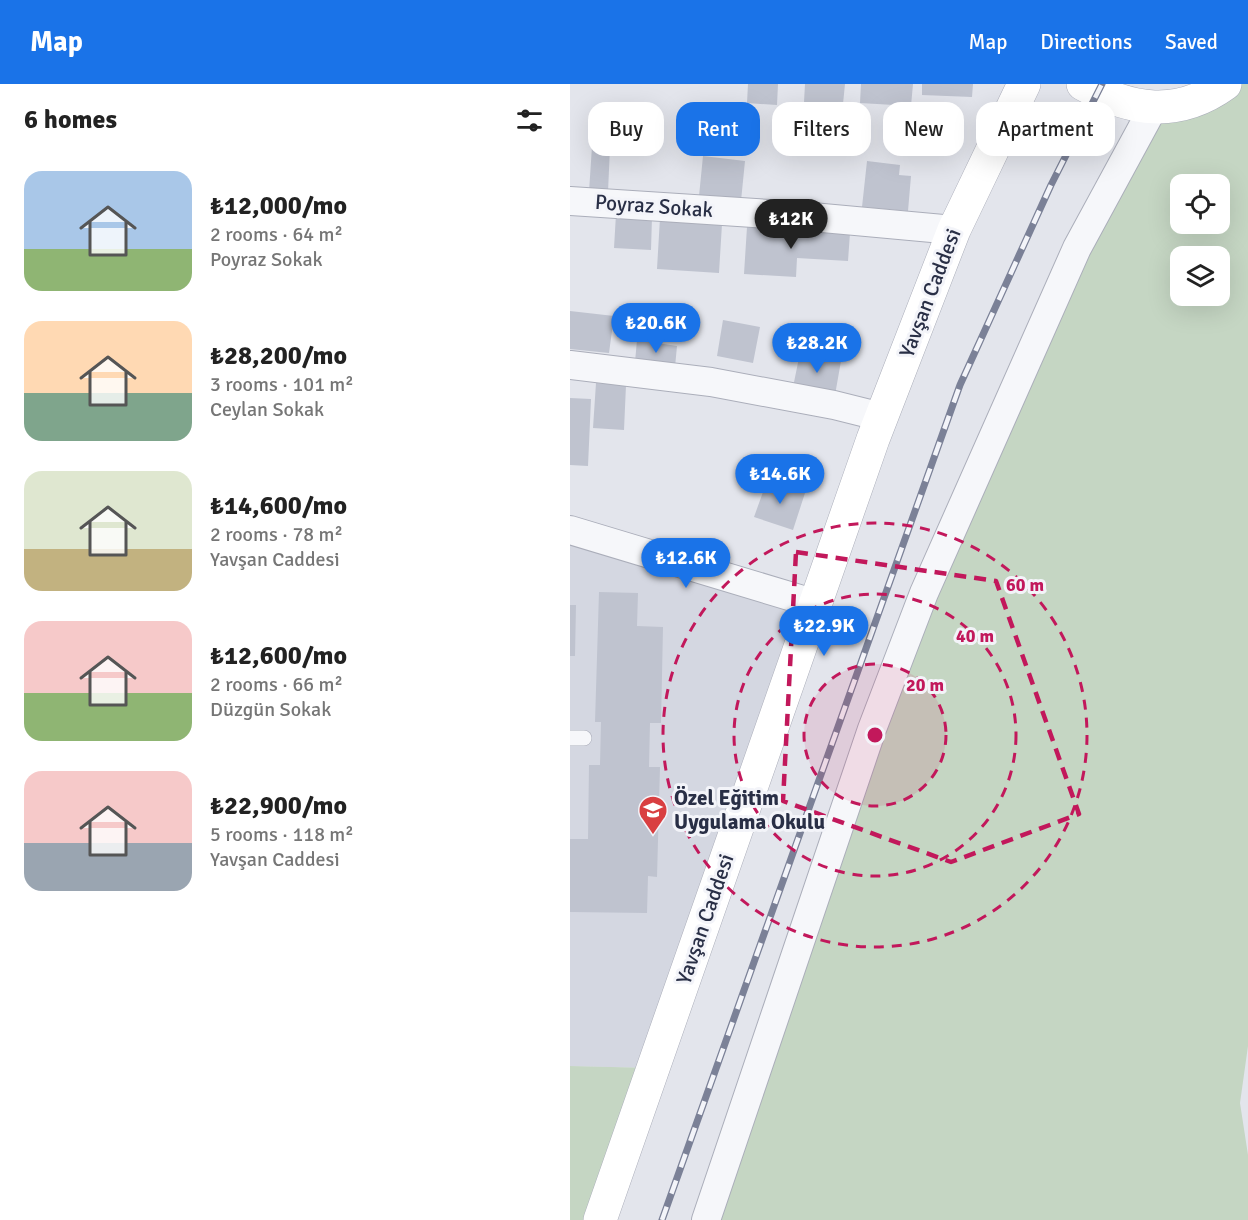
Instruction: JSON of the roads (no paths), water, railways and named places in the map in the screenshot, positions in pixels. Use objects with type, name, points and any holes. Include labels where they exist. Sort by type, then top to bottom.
[{"type":"street","name":"Yavşan Caddesi","points":[[600,1220],[882,417],[954,230],[1024,84]]},
{"type":"street","points":[[1083,84],[1132,106],[1153,108],[1187,103],[1206,96],[1225,84]]},
{"type":"street","points":[[706,1220],[872,729],[924,593],[1077,248],[1153,108]]},
{"type":"street","name":"Poyraz Sokak","points":[[570,201],[801,216],[954,230]]},
{"type":"street","points":[[570,365],[711,382],[834,405],[882,417]]},
{"type":"street","points":[[570,530],[816,604]]},
{"type":"railway","points":[[662,1220],[960,385],[1051,185],[1102,84]]},
{"type":"place","name":"Özel Eğitim Uygulama Okulu","points":[[653,836]]}]
